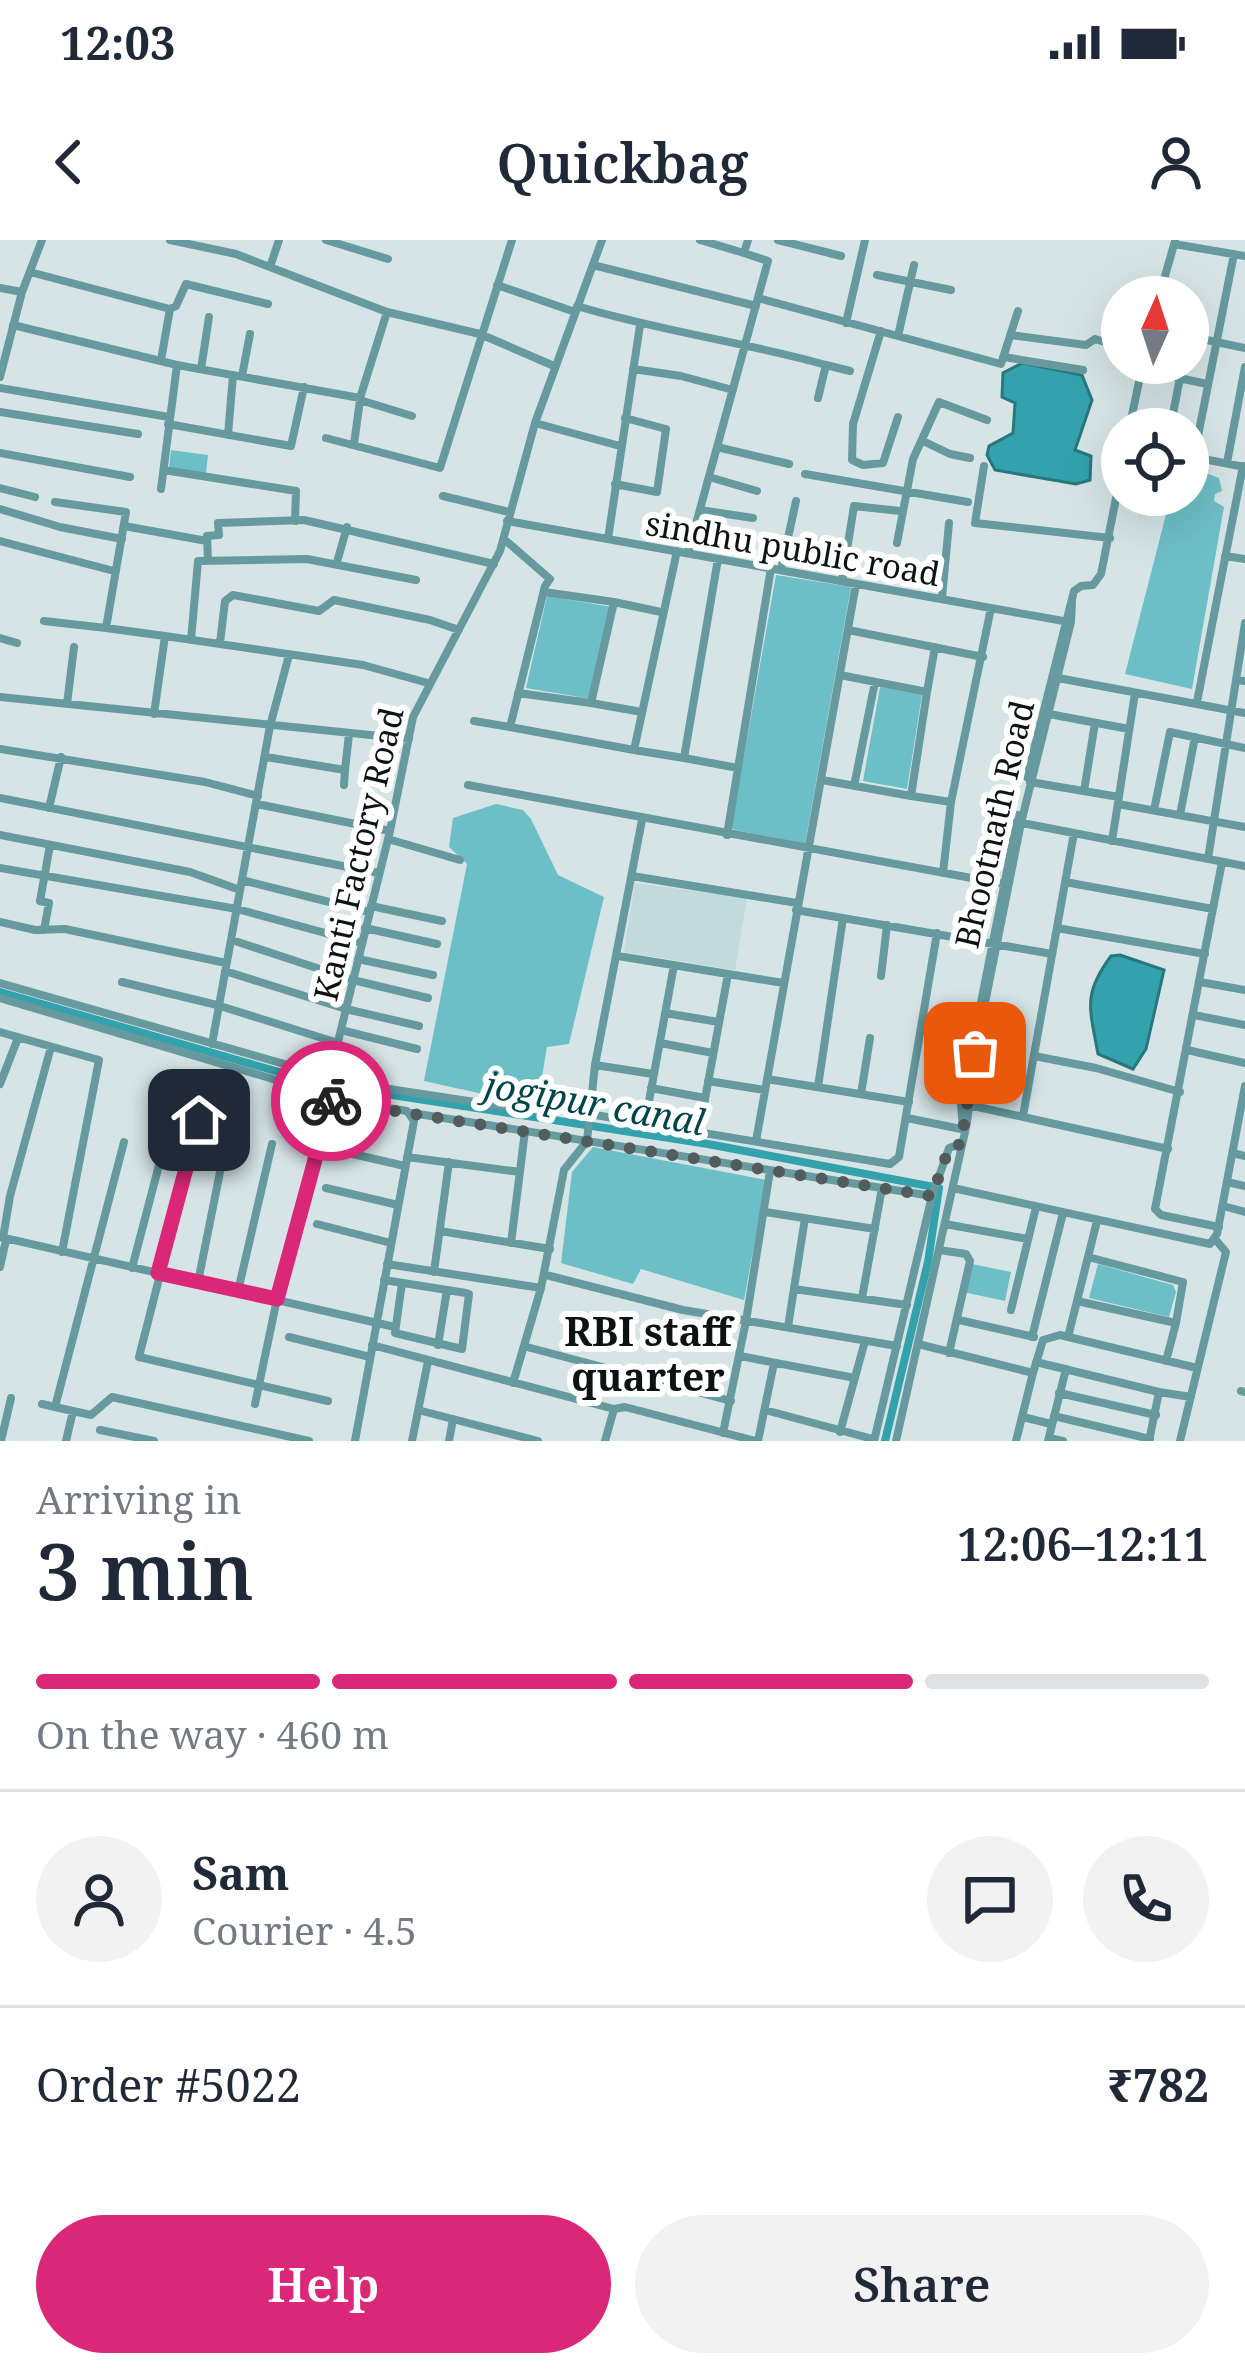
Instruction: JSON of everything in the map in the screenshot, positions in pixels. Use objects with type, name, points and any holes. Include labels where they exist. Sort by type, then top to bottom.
[{"type":"street","points":[[0,377],[22,292],[42,240]]},
{"type":"street","points":[[170,240],[236,254],[387,312],[481,334],[554,366]]},
{"type":"street","points":[[270,267],[279,240]]},
{"type":"street","points":[[326,240],[388,259]]},
{"type":"street","points":[[326,438],[440,468],[512,240]]},
{"type":"street","name":"Kanti Factory Road","points":[[255,1404],[413,717],[494,564],[554,366],[602,240]]},
{"type":"street","points":[[700,240],[768,260]]},
{"type":"street","points":[[744,253],[748,240]]},
{"type":"street","points":[[688,554],[776,240],[841,256]]},
{"type":"street","points":[[846,323],[865,240]]},
{"type":"street","points":[[1165,276],[1174,242],[1245,256]]},
{"type":"street","points":[[1209,373],[1234,254]]},
{"type":"street","points":[[593,265],[1001,364],[1018,311]]},
{"type":"street","points":[[898,336],[914,265]]},
{"type":"street","points":[[30,272],[170,309],[186,284],[268,304]]},
{"type":"street","points":[[877,275],[951,290]]},
{"type":"street","points":[[497,285],[640,326],[850,371]]},
{"type":"street","points":[[0,288],[22,292]]},
{"type":"street","points":[[160,361],[170,309]]},
{"type":"street","points":[[354,444],[360,399],[387,312]]},
{"type":"street","points":[[200,369],[209,317]]},
{"type":"street","points":[[13,325],[177,365],[304,386],[412,416]]},
{"type":"street","points":[[608,539],[640,326]]},
{"type":"street","points":[[881,332],[853,424],[852,460],[863,465],[883,463],[898,417]]},
{"type":"street","points":[[228,435],[237,376],[250,334]]},
{"type":"street","points":[[1010,334],[1086,345],[1101,341]]},
{"type":"street","points":[[1209,340],[1245,348]]},
{"type":"street","points":[[1004,357],[1083,370]]},
{"type":"street","points":[[161,488],[177,365]]},
{"type":"street","points":[[818,398],[826,365]]},
{"type":"street","points":[[1227,464],[1245,367]]},
{"type":"street","points":[[633,369],[733,390]]},
{"type":"street","points":[[1202,408],[1207,384]]},
{"type":"street","points":[[0,388],[292,446],[304,386]]},
{"type":"street","points":[[897,543],[913,459],[939,402],[987,420]]},
{"type":"street","points":[[0,412],[137,434]]},
{"type":"street","points":[[615,484],[657,492],[666,429],[626,418]]},
{"type":"street","points":[[535,423],[620,446]]},
{"type":"street","points":[[923,441],[970,458]]},
{"type":"street","points":[[717,447],[789,464]]},
{"type":"street","points":[[0,453],[130,476]]},
{"type":"street","points":[[1197,702],[1244,467],[1209,460]]},
{"type":"street","points":[[984,466],[976,523],[1111,538]]},
{"type":"street","points":[[164,470],[296,491],[295,521]]},
{"type":"street","points":[[805,473],[968,502]]},
{"type":"street","points":[[709,477],[757,491]]},
{"type":"street","points":[[0,488],[35,497]]},
{"type":"street","name":"sindhu public road","points":[[443,496],[608,539],[1068,622]]},
{"type":"street","points":[[727,835],[776,569],[796,501]]},
{"type":"street","points":[[55,502],[126,512],[106,628]]},
{"type":"street","points":[[842,581],[855,505],[900,511]]},
{"type":"street","points":[[0,509],[59,527],[122,538]]},
{"type":"street","points":[[700,510],[753,518]]},
{"type":"street","name":"Bhootnath Road","points":[[896,1441],[953,1188],[1018,823],[1072,602],[1077,587],[1097,581],[1114,516]]},
{"type":"street","points":[[208,560],[207,536],[219,535],[218,523],[295,521],[347,527],[494,564]]},
{"type":"street","points":[[942,599],[949,523]]},
{"type":"street","points":[[124,526],[207,542]]},
{"type":"street","points":[[337,562],[347,527]]},
{"type":"street","points":[[503,539],[550,579],[510,727]]},
{"type":"street","points":[[0,541],[114,571]]},
{"type":"street","points":[[634,750],[677,551]]},
{"type":"street","points":[[1225,556],[1245,559]]},
{"type":"street","points":[[684,758],[718,559]]},
{"type":"street","points":[[191,640],[198,561],[337,562],[416,580]]},
{"type":"street","points":[[756,1142],[856,584]]},
{"type":"street","points":[[544,592],[662,612]]},
{"type":"street","points":[[220,643],[225,601],[233,595],[319,611],[334,600],[458,630]]},
{"type":"street","points":[[591,703],[614,602]]},
{"type":"street","points":[[943,873],[951,802],[992,608]]},
{"type":"street","points":[[44,621],[363,665],[428,683]]},
{"type":"street","points":[[1208,859],[1241,680],[1245,623]]},
{"type":"street","points":[[848,630],[983,657]]},
{"type":"street","points":[[154,714],[165,637]]},
{"type":"street","points":[[0,638],[17,643]]},
{"type":"street","points":[[67,704],[74,647]]},
{"type":"street","points":[[911,796],[935,647]]},
{"type":"street","points":[[212,1044],[270,726],[290,655]]},
{"type":"street","points":[[840,675],[927,692]]},
{"type":"street","points":[[1055,676],[1245,712]]},
{"type":"street","name":"Bhootnath Road","points":[[1018,823],[1055,676]]},
{"type":"street","points":[[854,786],[875,682]]},
{"type":"street","points":[[518,693],[642,712]]},
{"type":"street","points":[[1112,841],[1135,693]]},
{"type":"street","points":[[0,697],[409,739]]},
{"type":"street","points":[[1049,713],[1130,729]]},
{"type":"street","points":[[474,721],[738,767]]},
{"type":"street","points":[[1084,790],[1095,723]]},
{"type":"street","points":[[1154,810],[1170,733],[1245,748]]},
{"type":"street","points":[[344,785],[349,734]]},
{"type":"street","points":[[1180,815],[1196,737]]},
{"type":"street","points":[[0,748],[205,782],[460,860]]},
{"type":"street","points":[[266,757],[345,770]]},
{"type":"street","points":[[49,808],[61,758]]},
{"type":"street","points":[[822,780],[951,802]]},
{"type":"street","points":[[1030,782],[1245,826]]},
{"type":"street","points":[[468,785],[1005,884]]},
{"type":"street","points":[[0,798],[378,873]]},
{"type":"street","points":[[513,1384],[546,1275],[564,1170],[588,1138],[596,1065],[642,820]]},
{"type":"street","points":[[1018,823],[1245,866]]},
{"type":"street","points":[[1023,1116],[1074,833]]},
{"type":"street","points":[[0,835],[442,921]]},
{"type":"street","points":[[44,930],[49,903],[40,901],[50,845]]},
{"type":"street","points":[[1219,1227],[1156,1213],[1222,862]]},
{"type":"street","points":[[0,868],[237,910],[362,943]]},
{"type":"street","points":[[632,876],[1052,953]]},
{"type":"street","points":[[1065,882],[1213,909]]},
{"type":"street","points":[[818,1087],[843,917]]},
{"type":"street","points":[[0,922],[65,929],[226,967],[346,1009],[419,1026]]},
{"type":"street","points":[[881,976],[887,925]]},
{"type":"street","points":[[365,928],[437,944]]},
{"type":"street","points":[[1057,928],[1205,954]]},
{"type":"street","points":[[589,1117],[890,1164],[899,1157],[938,933]]},
{"type":"street","points":[[232,940],[353,980],[428,998]]},
{"type":"street","points":[[618,956],[783,983]]},
{"type":"street","points":[[358,959],[433,975]]},
{"type":"street","points":[[645,1123],[674,965]]},
{"type":"street","points":[[699,1132],[728,974]]},
{"type":"street","points":[[122,982],[217,1005],[338,1043]]},
{"type":"street","points":[[1200,982],[1245,991]]},
{"type":"street","points":[[0,983],[212,1044],[330,1088],[515,1108]]},
{"type":"street","points":[[0,998],[410,1113],[932,1194]]},
{"type":"street","points":[[665,1013],[719,1022]]},
{"type":"street","points":[[1194,1015],[1245,1025]]},
{"type":"street","points":[[341,1030],[417,1049]]},
{"type":"street","points":[[0,1032],[99,1060],[62,1252]]},
{"type":"street","points":[[0,1084],[18,1038]]},
{"type":"street","points":[[862,1094],[870,1038]]},
{"type":"street","points":[[660,1043],[713,1053]]},
{"type":"street","points":[[0,1267],[3,1238],[51,1047]]},
{"type":"street","points":[[1187,1050],[1245,1063]]},
{"type":"street","points":[[1034,1057],[1096,1068],[1180,1092]]},
{"type":"street","points":[[596,1065],[654,1074]]},
{"type":"street","points":[[708,1081],[818,1087],[909,1102]]},
{"type":"street","points":[[209,1083],[139,1358],[328,1400]]},
{"type":"street","points":[[132,1268],[180,1085]]},
{"type":"street","points":[[953,1188],[1202,1245],[1215,1239],[1219,1227],[1245,1086]]},
{"type":"street","points":[[651,1088],[705,1098]]},
{"type":"street","points":[[965,1104],[1168,1150]]},
{"type":"street","points":[[355,1441],[414,1121],[410,1113]]},
{"type":"street","points":[[907,1118],[963,1130]]},
{"type":"street","points":[[511,1243],[525,1131]]},
{"type":"street","points":[[198,1282],[228,1132]]},
{"type":"street","points":[[56,1407],[124,1142]]},
{"type":"street","points":[[238,1291],[272,1144]]},
{"type":"street","name":"Bhootnath Road","points":[[874,1440],[932,1194],[949,1148],[961,1144]]},
{"type":"street","points":[[334,1150],[520,1172]]},
{"type":"street","points":[[1233,1153],[1245,1156]]},
{"type":"street","points":[[434,1272],[449,1162]]},
{"type":"street","points":[[723,1432],[770,1171]]},
{"type":"street","points":[[1227,1182],[1245,1186]]},
{"type":"street","points":[[326,1188],[398,1205]]},
{"type":"street","points":[[862,1298],[882,1188]]},
{"type":"street","points":[[1223,1206],[1245,1211]]},
{"type":"street","points":[[1011,1310],[1036,1207]]},
{"type":"street","points":[[764,1212],[874,1229]]},
{"type":"street","points":[[1032,1337],[1064,1213]]},
{"type":"street","points":[[788,1328],[806,1218]]},
{"type":"street","points":[[1067,1337],[1096,1221]]},
{"type":"street","points":[[316,1224],[391,1243]]},
{"type":"street","points":[[945,1224],[1028,1239]]},
{"type":"street","points":[[440,1232],[550,1249]]},
{"type":"street","points":[[3,1238],[277,1299],[395,1328],[402,1337],[462,1349],[470,1296],[384,1280]]},
{"type":"street","points":[[1180,1441],[1226,1252],[1215,1239]]},
{"type":"street","points":[[939,1250],[966,1254],[970,1261],[949,1353]]},
{"type":"street","points":[[1088,1257],[1183,1282],[1166,1361]]},
{"type":"street","points":[[387,1264],[542,1288]]},
{"type":"street","points":[[546,1275],[746,1321],[897,1346]]},
{"type":"street","points":[[395,1328],[402,1283]]},
{"type":"street","points":[[794,1289],[907,1305]]},
{"type":"street","points":[[438,1345],[447,1290]]},
{"type":"street","points":[[1077,1301],[1176,1323]]},
{"type":"street","points":[[959,1320],[1043,1340],[1067,1337],[1197,1368]]},
{"type":"street","points":[[289,1337],[370,1358]]},
{"type":"street","points":[[1016,1441],[1043,1340]]},
{"type":"street","points":[[840,1432],[866,1341]]},
{"type":"street","points":[[918,1344],[1033,1373]]},
{"type":"street","points":[[372,1345],[513,1384],[757,1441],[774,1363]]},
{"type":"street","points":[[526,1347],[730,1401]]},
{"type":"street","points":[[740,1356],[855,1378]]},
{"type":"street","points":[[412,1441],[428,1360]]},
{"type":"street","points":[[1036,1362],[1190,1396]]},
{"type":"street","points":[[1063,1441],[1048,1439],[1066,1369]]},
{"type":"street","points":[[1023,1417],[1150,1440],[1159,1392]]},
{"type":"street","points":[[1060,1393],[1156,1415]]},
{"type":"street","points":[[42,1404],[97,1413],[104,1400],[112,1397],[309,1441]]},
{"type":"street","points":[[1,1441],[11,1398]]},
{"type":"street","points":[[605,1441],[614,1408]]},
{"type":"street","points":[[418,1410],[538,1441]]},
{"type":"street","points":[[765,1410],[874,1440]]},
{"type":"street","points":[[66,1441],[73,1412]]},
{"type":"street","points":[[449,1441],[453,1419]]},
{"type":"street","points":[[482,1441],[485,1427]]},
{"type":"street","points":[[100,1430],[154,1441]]},
{"type":"shaded area","points":[[1022,363],[1082,375],[1092,400],[1075,450],[1091,456],[1090,480],[1076,484],[995,470],[987,455],[989,446],[1013,433],[1015,403],[1002,397],[1003,373]]},
{"type":"shaded area","points":[[171,450],[208,455],[206,474],[169,468]]},
{"type":"shaded area","points":[[1209,474],[1219,478],[1222,491],[1214,501],[1224,507],[1192,689],[1125,674],[1166,516],[1209,516]]},
{"type":"shaded area","points":[[776,575],[851,587],[805,844],[731,829]]},
{"type":"shaded area","points":[[547,596],[612,607],[591,699],[526,688]]},
{"type":"shaded area","points":[[880,687],[922,695],[907,789],[863,781]]},
{"type":"shaded area","points":[[496,804],[523,810],[531,819],[558,875],[604,897],[569,1044],[547,1047],[537,1106],[424,1081],[467,864],[449,847],[453,818]]},
{"type":"shaded area","points":[[635,883],[747,898],[735,970],[624,952]]},
{"type":"shaded area","points":[[1111,956],[1164,970],[1146,1049],[1133,1069],[1098,1054],[1091,1014],[1096,981]]},
{"type":"shaded area","points":[[593,1147],[766,1180],[744,1300],[641,1269],[633,1284],[561,1263],[572,1172]]},
{"type":"shaded area","points":[[972,1264],[1011,1272],[1005,1301],[963,1292]]},
{"type":"shaded area","points":[[1098,1264],[1173,1285],[1176,1292],[1169,1317],[1089,1298]]},
{"type":"waterway","name":"jogipur canal","points":[[0,992],[321,1084],[708,1144],[939,1188],[928,1262],[885,1441]]},
{"type":"way so far","points":[[331,1101],[932,1196],[949,1148],[961,1144],[975,1053]]},
{"type":"district","name":"RBI staff quarter","points":[[648,1352]]},
{"type":"route","points":[[199,1120],[158,1273],[277,1299],[331,1101]]}]
